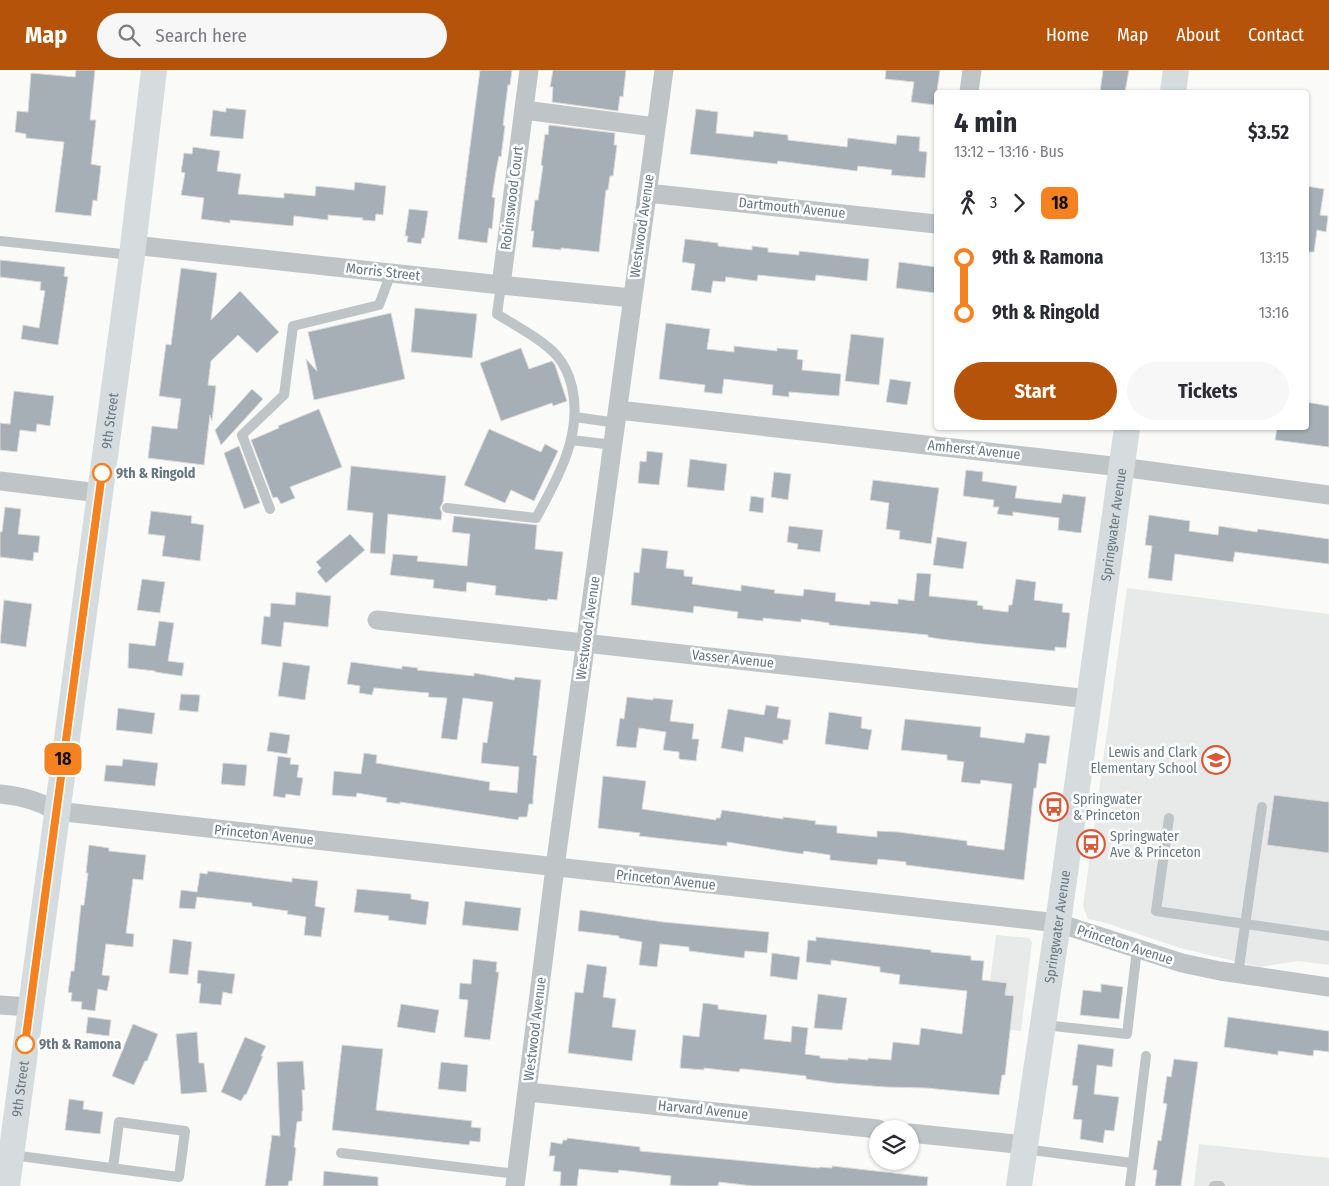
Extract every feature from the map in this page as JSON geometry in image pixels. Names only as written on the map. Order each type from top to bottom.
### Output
[{"type":"street","name":"9th Street","points":[[7,1186],[132,250],[154,70]]},
{"type":"street","name":"Robinswood Court","points":[[501,285],[529,70]]},
{"type":"street","name":"Westwood Avenue","points":[[516,1180],[555,868],[664,70]]},
{"type":"street","points":[[969,90],[972,70]]},
{"type":"street","points":[[1173,90],[1176,70]]},
{"type":"street","points":[[524,110],[655,127]]},
{"type":"street","name":"Dartmouth Avenue","points":[[647,192],[934,224]]},
{"type":"street","name":"Morris Street","points":[[132,250],[391,273],[632,298]]},
{"type":"street","name":"Amherst Avenue","points":[[618,416],[1121,467],[1329,495]]},
{"type":"street","name":"Springwater Avenue","points":[[1019,1186],[1058,923],[1126,430]]},
{"type":"street","points":[[0,481],[99,493]]},
{"type":"street","name":"Vasser Avenue","points":[[377,620],[1089,698]]},
{"type":"street","name":"Princeton Avenue","points":[[0,794],[18,796],[43,803],[56,811],[1058,923],[1182,963],[1238,974],[1329,987]]},
{"type":"street","points":[[0,1005],[30,1007]]},
{"type":"street","name":"Harvard Avenue","points":[[528,1092],[869,1128]]},
{"type":"street","points":[[919,1134],[1025,1147]]},
{"type":"lane","points":[[0,241],[132,250]]},
{"type":"lane","points":[[270,509],[242,435],[284,395],[293,326],[379,306],[391,273]]},
{"type":"lane","points":[[447,508],[536,518],[560,474],[571,440],[575,417],[573,391],[567,370],[550,349],[497,314],[501,285]]},
{"type":"lane","points":[[575,417],[618,416]]},
{"type":"lane","points":[[571,440],[614,446]]},
{"type":"lane","points":[[1238,974],[1262,807]]},
{"type":"lane","points":[[1169,818],[1156,911],[1329,936]]},
{"type":"lane","points":[[1043,1024],[1127,1034],[1137,950]]},
{"type":"lane","points":[[1130,1186],[1146,1056]]},
{"type":"lane","points":[[11,1155],[180,1177],[186,1131],[119,1122],[113,1168]]},
{"type":"lane","points":[[1025,1147],[1132,1163]]},
{"type":"lane","points":[[342,1153],[516,1180]]},
{"type":"lane","points":[[1214,1186],[1220,1186]]},
{"type":"shaded area","name":"Lewis and Clark Elementary School","points":[[1127,588],[1329,614],[1329,965],[1298,961],[1259,967],[1180,948],[1106,923],[1088,919],[1083,906]]},
{"type":"shaded area","points":[[996,935],[1029,938],[1032,942],[1021,1031],[984,1027]]},
{"type":"shaded area","points":[[1199,1144],[1329,1158],[1329,1186],[1194,1186]]},
{"type":"building","points":[[76,70],[95,70],[90,120],[96,120],[91,164],[101,166],[97,201],[93,200],[91,216],[55,212],[64,142],[26,138],[26,134],[15,132],[17,111],[28,112],[31,73],[75,77]]},
{"type":"building","points":[[480,70],[512,70],[510,85],[508,85],[501,157],[499,156],[492,197],[495,198],[492,229],[489,228],[487,243],[458,239]]},
{"type":"building","points":[[553,70],[626,70],[623,97],[620,96],[618,111],[552,102],[553,87],[550,87]]},
{"type":"building","points":[[886,70],[940,70],[937,90],[934,90],[934,105],[911,102],[914,82],[885,79]]},
{"type":"building","points":[[1103,70],[1129,70],[1125,90],[1100,90]]},
{"type":"building","points":[[226,108],[246,110],[243,139],[210,136],[213,110],[226,112]]},
{"type":"building","points":[[696,109],[718,112],[716,133],[753,137],[754,131],[788,135],[788,140],[847,147],[848,138],[896,144],[897,135],[920,137],[919,151],[927,152],[925,178],[891,175],[892,170],[858,166],[857,171],[778,161],[777,164],[690,154]]},
{"type":"building","points":[[549,125],[615,133],[614,145],[617,145],[613,176],[610,176],[608,190],[606,190],[599,252],[532,247],[534,231],[531,231],[535,200],[538,200],[545,134],[548,135]]},
{"type":"building","points":[[193,147],[220,151],[217,171],[241,174],[238,194],[284,198],[284,193],[315,196],[316,186],[354,190],[355,182],[386,186],[383,215],[376,214],[375,221],[328,215],[328,220],[294,216],[293,226],[230,220],[230,223],[201,219],[204,198],[181,195],[185,173],[181,172],[184,153],[192,154]]},
{"type":"building","points":[[1309,186],[1324,189],[1320,215],[1328,216],[1326,232],[1317,230],[1314,252],[1309,252]]},
{"type":"building","points":[[409,209],[428,211],[424,238],[422,238],[421,244],[407,242],[408,236],[405,236]]},
{"type":"building","points":[[685,239],[718,243],[718,246],[752,250],[752,246],[768,248],[768,252],[799,255],[799,251],[869,259],[867,281],[816,275],[815,281],[758,275],[757,281],[726,277],[725,282],[713,281],[711,293],[691,290],[695,264],[682,262]]},
{"type":"building","points":[[0,260],[65,267],[64,276],[68,277],[58,345],[21,339],[23,325],[39,328],[45,291],[40,290],[41,282],[0,277]]},
{"type":"building","points":[[899,262],[934,267],[934,293],[896,288]]},
{"type":"building","points":[[181,268],[217,273],[211,320],[240,291],[279,332],[257,353],[238,335],[211,361],[208,385],[216,386],[212,421],[210,415],[204,465],[148,458],[152,426],[177,429],[181,399],[159,396],[166,344],[171,345]]},
{"type":"building","points":[[415,308],[477,314],[472,358],[411,352]]},
{"type":"building","points":[[391,313],[405,379],[314,400],[306,359],[317,371],[308,332]]},
{"type":"building","points":[[666,323],[710,329],[707,349],[734,352],[734,346],[777,351],[777,348],[798,350],[797,359],[803,360],[802,370],[841,374],[839,396],[789,392],[789,397],[772,395],[773,385],[724,379],[722,394],[704,392],[705,385],[659,379]]},
{"type":"building","points":[[851,334],[884,338],[879,385],[845,381]]},
{"type":"building","points":[[521,348],[529,369],[552,361],[567,401],[553,406],[552,403],[501,421],[480,363]]},
{"type":"building","points":[[890,379],[911,382],[907,405],[886,402]]},
{"type":"building","points":[[252,389],[263,399],[221,445],[215,430]]},
{"type":"building","points":[[14,391],[54,396],[50,426],[37,424],[36,432],[20,430],[17,452],[0,450],[0,423],[10,424]]},
{"type":"building","points":[[1309,403],[1329,406],[1329,447],[1275,440],[1277,430],[1309,430]]},
{"type":"building","points":[[319,409],[342,467],[290,487],[295,498],[281,504],[277,497],[273,498],[251,440],[279,428],[278,426]]},
{"type":"building","points":[[489,429],[541,452],[545,444],[558,451],[534,501],[511,490],[505,503],[464,485]]},
{"type":"building","points":[[239,446],[260,503],[244,509],[224,453]]},
{"type":"building","points":[[647,451],[663,453],[659,485],[638,483],[640,461],[646,462]]},
{"type":"building","points":[[690,459],[727,464],[724,491],[687,487]]},
{"type":"building","points":[[351,466],[446,476],[443,502],[440,508],[442,513],[441,520],[388,514],[385,554],[370,553],[373,513],[347,510]]},
{"type":"building","points":[[966,470],[983,472],[982,481],[1017,486],[1015,498],[1061,503],[1063,494],[1086,497],[1081,533],[1058,530],[1059,518],[1013,512],[1013,516],[997,514],[999,507],[993,507],[994,500],[963,496]]},
{"type":"building","points":[[774,472],[791,474],[788,500],[771,497]]},
{"type":"building","points":[[873,480],[939,488],[931,544],[899,539],[900,531],[886,529],[889,503],[870,500]]},
{"type":"building","points":[[751,496],[764,498],[763,513],[749,511]]},
{"type":"building","points":[[5,507],[21,509],[18,534],[40,536],[38,553],[34,552],[33,561],[0,557],[0,532],[2,532]]},
{"type":"building","points":[[151,511],[192,516],[191,523],[204,525],[200,561],[162,556],[165,536],[148,534]]},
{"type":"building","points":[[1149,515],[1190,521],[1189,531],[1218,535],[1219,526],[1257,532],[1258,529],[1329,539],[1329,564],[1235,552],[1233,562],[1175,554],[1172,581],[1148,578],[1152,546],[1145,545]]},
{"type":"building","points":[[454,516],[537,525],[535,549],[563,552],[557,600],[548,599],[547,601],[495,595],[496,586],[467,582],[466,592],[433,588],[434,580],[390,575],[393,554],[418,556],[417,561],[467,566],[470,534],[452,532]]},
{"type":"building","points":[[789,526],[823,530],[820,552],[797,549],[798,544],[787,542]]},
{"type":"building","points":[[350,534],[365,550],[326,583],[317,572],[321,568],[316,562]]},
{"type":"building","points":[[937,537],[967,542],[963,569],[933,565]]},
{"type":"building","points":[[642,548],[668,551],[666,568],[684,570],[684,576],[693,577],[692,584],[741,591],[741,585],[775,590],[774,593],[803,596],[804,589],[836,593],[835,601],[870,605],[870,601],[898,604],[898,599],[914,601],[917,573],[931,574],[929,596],[978,601],[977,605],[983,606],[983,609],[1008,612],[1009,605],[1012,605],[1016,579],[1036,582],[1034,600],[1063,604],[1062,612],[1070,613],[1066,648],[1055,647],[1055,651],[983,644],[940,639],[928,637],[928,635],[829,625],[829,623],[801,619],[801,622],[763,618],[763,621],[737,618],[738,612],[694,606],[693,613],[631,605],[634,572],[639,573]]},
{"type":"building","points":[[142,579],[165,582],[160,613],[137,610]]},
{"type":"building","points":[[296,592],[331,596],[328,627],[284,622],[281,647],[261,644],[264,616],[270,617],[271,603],[295,605]]},
{"type":"building","points":[[4,600],[32,604],[26,647],[0,643]]},
{"type":"building","points":[[159,621],[174,623],[168,661],[184,663],[182,676],[128,668],[129,643],[155,646]]},
{"type":"building","points":[[283,662],[310,666],[305,700],[278,696]]},
{"type":"building","points":[[351,662],[402,669],[402,666],[418,668],[417,670],[474,676],[474,673],[514,680],[515,677],[541,680],[533,755],[537,756],[533,804],[529,804],[527,817],[519,817],[518,820],[400,802],[400,804],[386,802],[387,798],[357,793],[356,797],[332,795],[334,771],[361,774],[364,753],[377,755],[376,763],[490,782],[489,790],[517,793],[519,767],[481,763],[483,742],[487,743],[493,702],[463,698],[457,740],[441,738],[447,698],[428,697],[429,693],[374,688],[372,695],[359,693],[360,686],[347,684]]},
{"type":"building","points":[[181,694],[200,695],[198,712],[179,710]]},
{"type":"building","points":[[627,697],[673,700],[670,721],[694,724],[692,739],[699,739],[696,761],[679,759],[679,752],[663,750],[666,732],[639,728],[636,748],[616,746],[620,718],[624,719]]},
{"type":"building","points":[[766,705],[779,707],[777,718],[791,720],[788,740],[783,740],[783,744],[745,737],[743,752],[721,748],[728,709],[764,715]]},
{"type":"building","points":[[118,708],[155,713],[152,734],[116,730]]},
{"type":"building","points":[[829,712],[862,717],[861,728],[872,730],[868,750],[825,744]]},
{"type":"building","points":[[905,719],[981,727],[980,737],[1024,743],[1026,733],[1050,736],[1046,764],[1039,763],[1036,788],[1034,788],[1024,880],[906,865],[906,862],[878,859],[877,865],[830,860],[830,855],[804,851],[803,854],[727,842],[727,846],[639,836],[640,833],[598,828],[603,776],[646,781],[642,809],[716,820],[716,818],[720,818],[722,810],[783,819],[783,817],[816,821],[815,824],[837,826],[837,833],[877,837],[877,831],[898,832],[967,841],[967,845],[1004,850],[1012,784],[981,780],[980,784],[961,782],[964,762],[947,760],[947,755],[901,750]]},
{"type":"building","points":[[270,732],[290,735],[287,754],[267,751]]},
{"type":"building","points":[[278,756],[291,758],[290,764],[299,765],[297,777],[303,778],[300,796],[286,794],[285,798],[273,796]]},
{"type":"building","points":[[123,759],[158,763],[155,786],[104,781],[106,765],[122,766]]},
{"type":"building","points":[[223,763],[247,765],[245,786],[221,784]]},
{"type":"building","points":[[1274,795],[1329,802],[1329,853],[1267,845]]},
{"type":"building","points":[[89,845],[109,848],[109,851],[146,855],[143,880],[133,879],[126,933],[134,934],[133,947],[106,944],[102,975],[110,976],[107,991],[98,989],[95,1011],[81,1009],[82,1002],[71,1001],[72,993],[68,992],[71,971],[74,971],[81,905],[84,905]]},
{"type":"building","points":[[208,871],[292,882],[292,878],[318,881],[315,906],[325,908],[321,937],[304,935],[306,917],[287,914],[288,911],[252,906],[252,903],[197,897],[195,909],[179,908],[181,890],[197,892],[200,873],[207,874]]},
{"type":"building","points":[[357,889],[411,894],[411,899],[429,902],[426,925],[388,920],[389,916],[354,912]]},
{"type":"building","points":[[465,901],[521,908],[518,931],[462,925]]},
{"type":"building","points":[[580,910],[663,922],[769,932],[767,953],[745,951],[744,958],[689,951],[689,947],[660,944],[657,967],[639,965],[642,942],[619,938],[619,936],[578,931]]},
{"type":"building","points":[[816,937],[931,950],[931,952],[971,956],[971,960],[984,961],[982,980],[1007,983],[1005,995],[1014,996],[1005,1075],[1002,1075],[999,1095],[926,1088],[833,1083],[806,1079],[806,1076],[744,1069],[740,1069],[739,1072],[704,1068],[704,1070],[680,1068],[683,1035],[699,1037],[703,1003],[718,1005],[718,1009],[767,1015],[764,1039],[791,1042],[792,1026],[808,1028],[805,1054],[820,1056],[820,1058],[891,1060],[893,1042],[919,1045],[921,1028],[962,1034],[967,991],[899,984],[900,975],[880,972],[880,967],[831,960],[831,965],[806,962],[808,940],[816,941]]},
{"type":"building","points":[[173,939],[192,942],[188,975],[169,973]]},
{"type":"building","points":[[772,953],[800,957],[797,980],[770,976]]},
{"type":"building","points":[[473,959],[497,962],[496,972],[499,972],[490,1040],[464,1037],[468,1000],[459,999],[460,983],[471,984]]},
{"type":"building","points":[[587,964],[607,967],[603,997],[616,999],[612,1027],[636,1030],[632,1061],[568,1053],[575,992],[583,993]]},
{"type":"building","points":[[198,970],[235,974],[232,994],[223,992],[221,1005],[199,1003],[201,984],[197,983]]},
{"type":"building","points":[[1101,984],[1123,987],[1119,1019],[1080,1015],[1083,990],[1101,992]]},
{"type":"building","points":[[818,994],[847,998],[842,1030],[814,1028]]},
{"type":"building","points":[[401,1004],[439,1010],[435,1033],[397,1027]]},
{"type":"building","points":[[88,1017],[111,1020],[109,1036],[86,1033]]},
{"type":"building","points":[[1228,1017],[1329,1031],[1329,1052],[1314,1050],[1313,1056],[1278,1051],[1278,1055],[1224,1047]]},
{"type":"building","points":[[133,1024],[158,1034],[147,1061],[145,1061],[134,1085],[112,1076]]},
{"type":"building","points":[[197,1032],[199,1063],[204,1063],[207,1092],[181,1094],[176,1034]]},
{"type":"building","points":[[245,1037],[266,1046],[246,1095],[241,1101],[221,1092]]},
{"type":"building","points":[[1078,1044],[1114,1049],[1112,1067],[1097,1065],[1094,1094],[1119,1097],[1114,1131],[1105,1130],[1103,1143],[1080,1139],[1082,1120],[1073,1119],[1078,1086],[1072,1085]]},
{"type":"building","points":[[342,1045],[383,1049],[376,1110],[472,1121],[471,1127],[481,1128],[480,1142],[470,1141],[469,1145],[332,1130]]},
{"type":"building","points":[[1174,1059],[1198,1062],[1181,1186],[1155,1186],[1157,1170],[1153,1170],[1158,1140],[1161,1141],[1167,1104],[1163,1103],[1167,1076],[1171,1077]]},
{"type":"building","points":[[303,1061],[305,1090],[302,1090],[302,1121],[297,1122],[292,1181],[289,1181],[288,1186],[265,1186],[272,1135],[280,1136],[277,1062]]},
{"type":"building","points":[[441,1062],[468,1065],[466,1092],[438,1089]]},
{"type":"building","points":[[69,1099],[84,1101],[83,1109],[103,1112],[100,1134],[65,1130]]},
{"type":"building","points":[[567,1138],[640,1147],[640,1151],[819,1168],[832,1168],[832,1166],[928,1177],[927,1186],[753,1186],[719,1182],[718,1186],[683,1186],[670,1185],[671,1176],[619,1170],[618,1173],[579,1169],[577,1186],[560,1186],[561,1172],[553,1171],[555,1156],[549,1156],[551,1142],[562,1144],[563,1140],[567,1140]]},
{"type":"building","points":[[324,1171],[378,1177],[378,1186],[323,1186]]},
{"type":"bus line","name":"18","points":[[25,1044],[102,473]]},
{"type":"place","name":"9th & Ringold","points":[[102,473]]},
{"type":"place","name":"Lewis and Clark Elementary School","points":[[1216,760]]},
{"type":"place","name":"Springwater & Princeton","points":[[1054,807]]},
{"type":"place","name":"Springwater Ave & Princeton","points":[[1091,844]]},
{"type":"place","name":"9th & Ramona","points":[[25,1044]]}]
